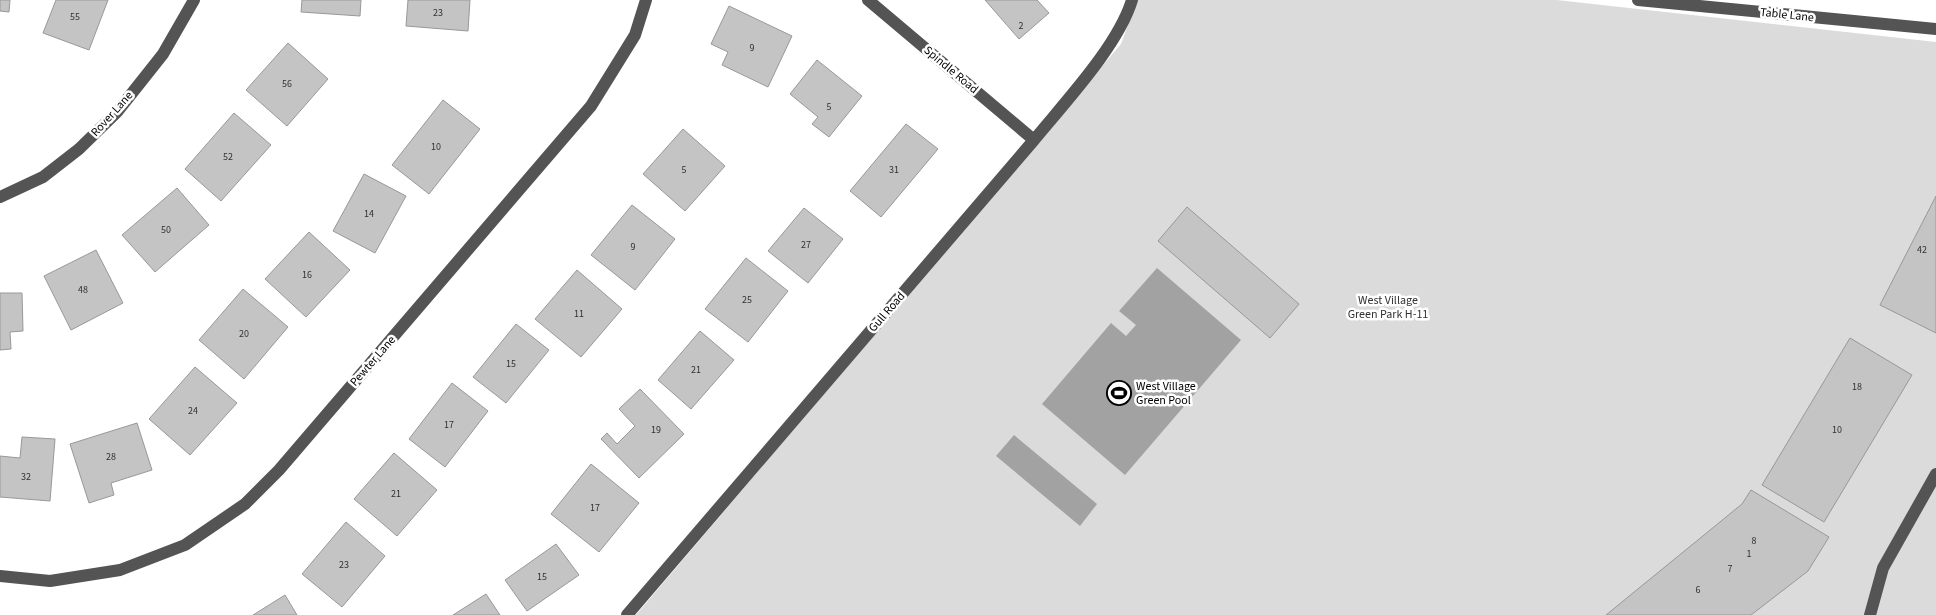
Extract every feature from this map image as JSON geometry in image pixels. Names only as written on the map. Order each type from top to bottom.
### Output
[{"type":"street","name":"Rover Lane","points":[[0,196],[43,177],[79,149],[117,112],[163,54],[194,0]]},
{"type":"street","name":"Pewter Lane","points":[[0,576],[50,581],[120,570],[184,545],[245,504],[279,470],[591,106],[635,35],[646,0]]},
{"type":"street","name":"Spindle Road","points":[[868,0],[1034,140]]},
{"type":"street","name":"Gull Road","points":[[627,615],[1034,140],[1092,68],[1127,17],[1132,0]]},
{"type":"street","name":"Table Lane","points":[[1638,0],[1936,29]]},
{"type":"street","points":[[1870,615],[1882,568],[1936,474]]},
{"type":"green space","name":"West Village Green Park H-11","points":[[1137,0],[1557,0],[1936,42],[1936,615],[636,615],[1121,44]]},
{"type":"shaded area","points":[[1157,268],[1241,340],[1125,475],[1042,404],[1111,323],[1126,336],[1136,325],[1119,311]]},
{"type":"shaded area","points":[[1014,435],[1097,504],[1080,526],[996,456]]},
{"type":"building","points":[[0,0],[10,0],[9,12],[0,11]]},
{"type":"building","points":[[56,0],[108,0],[89,50],[43,33]]},
{"type":"building","points":[[302,0],[361,0],[360,16],[301,12]]},
{"type":"building","points":[[408,0],[470,0],[468,31],[406,26]]},
{"type":"building","points":[[985,0],[1037,0],[1049,13],[1019,39]]},
{"type":"building","points":[[729,6],[792,36],[768,87],[722,65],[728,52],[711,44]]},
{"type":"building","points":[[288,43],[328,79],[287,126],[246,90]]},
{"type":"building","points":[[817,60],[862,96],[829,137],[812,124],[818,117],[790,94]]},
{"type":"building","points":[[443,100],[480,129],[429,194],[392,165]]},
{"type":"building","points":[[234,113],[271,145],[221,201],[185,169]]},
{"type":"building","points":[[906,124],[938,149],[881,217],[850,191]]},
{"type":"building","points":[[683,129],[725,166],[685,211],[643,174]]},
{"type":"building","points":[[364,174],[406,196],[375,253],[333,231]]},
{"type":"building","points":[[177,188],[209,225],[155,272],[122,235]]},
{"type":"building","points":[[1936,196],[1936,333],[1880,305]]},
{"type":"building","points":[[632,205],[675,239],[635,290],[591,255]]},
{"type":"building","points":[[1187,207],[1299,304],[1270,338],[1158,241]]},
{"type":"building","points":[[804,208],[843,239],[808,283],[768,251]]},
{"type":"building","points":[[309,232],[350,270],[306,317],[265,279]]},
{"type":"building","points":[[96,250],[123,303],[71,330],[44,276]]},
{"type":"building","points":[[746,258],[788,291],[748,342],[705,309]]},
{"type":"building","points":[[577,270],[622,309],[581,357],[535,319]]},
{"type":"building","points":[[243,289],[288,327],[244,379],[199,340]]},
{"type":"building","points":[[0,293],[22,293],[23,331],[10,332],[11,349],[0,350]]},
{"type":"building","points":[[516,324],[549,350],[506,403],[473,377]]},
{"type":"building","points":[[700,331],[734,360],[691,409],[658,380]]},
{"type":"building","points":[[1850,338],[1912,375],[1824,522],[1762,485]]},
{"type":"building","points":[[195,367],[237,403],[190,455],[149,419]]},
{"type":"building","points":[[452,383],[488,411],[445,467],[409,439]]},
{"type":"building","points":[[640,389],[684,434],[639,478],[601,439],[607,433],[617,444],[635,426],[619,409]]},
{"type":"building","points":[[137,423],[152,470],[111,483],[114,495],[89,503],[70,444]]},
{"type":"building","points":[[22,437],[55,439],[50,501],[0,497],[0,456],[20,458]]},
{"type":"building","points":[[394,453],[437,490],[397,536],[354,499]]},
{"type":"building","points":[[591,464],[639,503],[599,552],[551,514]]},
{"type":"building","points":[[1751,490],[1829,537],[1808,571],[1751,615],[1606,615],[1742,504]]},
{"type":"building","points":[[346,522],[385,556],[342,607],[302,574]]},
{"type":"building","points":[[556,544],[579,575],[527,611],[505,580]]},
{"type":"building","points":[[486,594],[500,615],[453,615]]},
{"type":"building","points":[[285,595],[297,615],[253,615]]},
{"type":"place","name":"West Village Green Pool","points":[[1119,393]]}]
